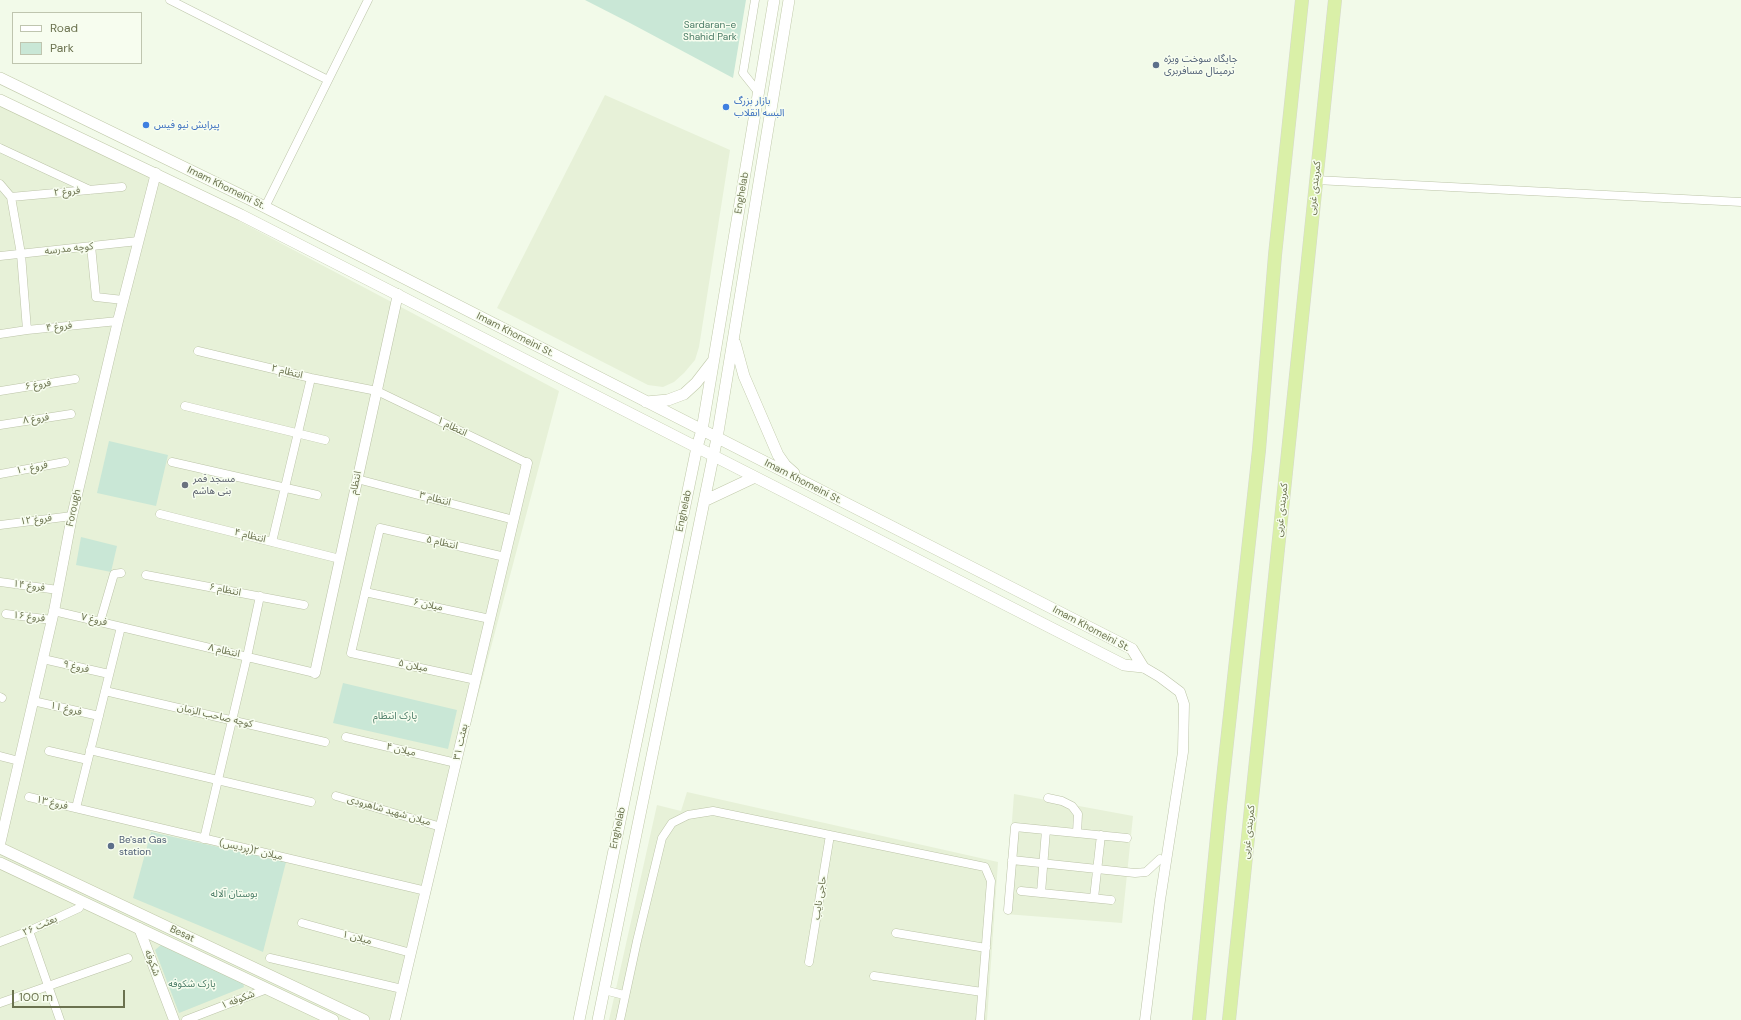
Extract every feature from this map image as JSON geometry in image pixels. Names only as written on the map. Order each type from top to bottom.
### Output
[{"type":"highway","points":[[1199,1020],[1221,798],[1259,450],[1275,254],[1302,0]]},
{"type":"highway","name":"کمربندی غربی","points":[[1229,1020],[1334,0]]},
{"type":"main road","name":"Enghelab","points":[[579,1020],[617,829],[697,447],[702,430],[774,0]]},
{"type":"main road","name":"Enghelab","points":[[598,1020],[717,438],[789,0]]},
{"type":"main road","name":"Imam Khomeini St.","points":[[0,78],[249,199],[1132,649],[1143,667]]},
{"type":"main road","name":"Imam Khomeini St.","points":[[0,100],[156,173],[241,215],[1124,665],[1143,667]]},
{"type":"main road","points":[[241,215],[249,199]]},
{"type":"main road","points":[[734,336],[744,376],[778,455],[785,465],[803,482]]},
{"type":"main road","points":[[646,402],[668,400],[684,394],[696,383],[714,359]]},
{"type":"main road","points":[[704,501],[755,477]]},
{"type":"main road","points":[[690,480],[707,484]]},
{"type":"main road","points":[[617,829],[636,833]]},
{"type":"main road","name":"Besat","points":[[0,848],[364,1020]]},
{"type":"main road","name":"Besat","points":[[0,862],[333,1020]]},
{"type":"street","points":[[170,0],[328,80]]},
{"type":"street","points":[[264,207],[368,0]]},
{"type":"street","points":[[755,0],[743,73],[759,93]]},
{"type":"street","points":[[0,148],[91,190]]},
{"type":"street","name":"Forough","points":[[0,844],[53,615],[72,516],[123,300],[156,173]]},
{"type":"street","points":[[1316,180],[1741,202]]},
{"type":"street","points":[[0,184],[11,197],[21,254],[27,330]]},
{"type":"street","name":"فروغ ۲","points":[[11,197],[122,187]]},
{"type":"street","name":"کوچه مدرسه","points":[[0,256],[138,241]]},
{"type":"street","points":[[91,246],[96,297],[123,300]]},
{"type":"street","name":"انتظام","points":[[315,673],[398,294]]},
{"type":"street","name":"فروغ ۴","points":[[0,334],[118,321]]},
{"type":"street","name":"انتظام ۲","points":[[198,351],[311,378],[377,391]]},
{"type":"street","points":[[272,542],[311,378]]},
{"type":"street","name":"فروغ ۶","points":[[0,391],[75,379]]},
{"type":"street","name":"انتظام ۱","points":[[377,391],[527,464]]},
{"type":"street","points":[[185,406],[325,440]]},
{"type":"street","name":"فروغ ۸","points":[[0,425],[71,414]]},
{"type":"street","name":"فروغ ۱۰","points":[[0,474],[65,462]]},
{"type":"street","points":[[172,462],[318,496]]},
{"type":"street","name":"بعثت ۳۱","points":[[395,1020],[527,464]]},
{"type":"street","name":"انتظام ۳","points":[[357,479],[514,520]]},
{"type":"street","name":"انتظام ۴","points":[[160,514],[340,559]]},
{"type":"street","name":"فروغ ۱۲","points":[[0,525],[72,516]]},
{"type":"street","name":"انتظام ۵","points":[[365,592],[380,528],[505,557]]},
{"type":"street","points":[[100,622],[114,574],[121,573]]},
{"type":"street","name":"انتظام ۶","points":[[146,575],[304,605]]},
{"type":"street","name":"فروغ ۱۴","points":[[0,582],[58,590]]},
{"type":"street","name":"میلان ۶","points":[[365,592],[490,619]]},
{"type":"street","name":"میلان ۵","points":[[365,592],[351,653],[476,680]]},
{"type":"street","points":[[204,839],[260,596]]},
{"type":"street","name":"فروغ ۱۶","points":[[6,614],[53,615]]},
{"type":"street","name":"فروغ ۷","points":[[53,615],[100,622],[133,629]]},
{"type":"street","points":[[76,808],[121,627]]},
{"type":"street","name":"انتظام ۸","points":[[133,629],[315,673]]},
{"type":"street","name":"فروغ ۹","points":[[43,659],[109,674]]},
{"type":"street","points":[[1143,667],[1160,677],[1180,692],[1184,704],[1183,752],[1160,900],[1146,1020]]},
{"type":"street","name":"کوچه صاحب الزمان","points":[[105,691],[325,742]]},
{"type":"street","name":"فروغ ۱۱","points":[[33,701],[99,716]]},
{"type":"street","points":[[1139,1020],[1160,859],[1183,721]]},
{"type":"street","name":"میلان ۴","points":[[346,738],[456,763]]},
{"type":"street","points":[[90,750],[311,802]]},
{"type":"street","points":[[49,751],[88,760]]},
{"type":"street","points":[[0,756],[19,761]]},
{"type":"street","name":"میلان شهید شاهرودی","points":[[336,796],[441,826]]},
{"type":"street","name":"فروغ ۱۳","points":[[29,797],[76,808]]},
{"type":"street","points":[[1048,798],[1062,801],[1072,806],[1076,810],[1078,814],[1077,833]]},
{"type":"street","name":"میلان ۲(پردیس)","points":[[76,808],[426,892]]},
{"type":"street","points":[[620,1020],[624,995],[662,838],[672,823],[688,814],[713,811],[986,867],[991,881],[980,1020]]},
{"type":"street","points":[[1008,910],[1015,826],[1127,838]]},
{"type":"street","points":[[1041,893],[1046,830]]},
{"type":"street","name":"حاجی نایب","points":[[809,962],[830,835]]},
{"type":"street","points":[[1094,898],[1101,835]]},
{"type":"street","points":[[1012,860],[1127,872],[1146,872],[1160,859]]},
{"type":"street","points":[[1021,891],[1111,900]]},
{"type":"street","name":"بعثت ۲۶","points":[[0,942],[29,931],[79,908]]},
{"type":"street","name":"میلان ۱","points":[[302,923],[411,953]]},
{"type":"street","name":"شکوفه","points":[[139,928],[174,1020]]},
{"type":"street","points":[[29,931],[60,1020]]},
{"type":"street","points":[[896,933],[986,948]]},
{"type":"street","points":[[0,1003],[128,958]]},
{"type":"street","points":[[270,958],[402,989]]},
{"type":"street","points":[[874,976],[982,992]]},
{"type":"street","name":"شکوفه ۱","points":[[186,1020],[267,988]]},
{"type":"street","points":[[604,990],[624,995]]},
{"type":"shaded area","points":[[0,94],[559,391],[392,1020],[0,1020]]},
{"type":"shaded area","points":[[605,95],[730,150],[699,347],[695,360],[684,373],[674,382],[663,387],[648,385],[497,308]]},
{"type":"shaded area","points":[[687,792],[998,862],[987,1020],[609,1020],[657,805],[681,811]]},
{"type":"shaded area","points":[[1014,794],[1133,816],[1122,923],[1005,914]]},
{"type":"green space","name":"Sardaran-e Shahid Park","points":[[585,0],[746,0],[733,78],[630,23]]},
{"type":"green space","points":[[109,441],[168,455],[156,506],[97,493]]},
{"type":"green space","points":[[81,537],[117,546],[111,572],[76,565]]},
{"type":"green space","name":"پارک انتظام","points":[[343,683],[457,710],[448,749],[333,723]]},
{"type":"green space","name":"بوستان آلاله","points":[[151,832],[286,862],[263,952],[133,898]]},
{"type":"green space","name":"پارک شکوفه","points":[[161,945],[243,983],[244,987],[179,1013],[155,950]]},
{"type":"place","name":"جایگاه سوخت ویژه ترمینال مسافربری","points":[[1156,65]]},
{"type":"place","name":"بازار بزرگ البسه انقلاب","points":[[726,107]]},
{"type":"place","name":"پیرایش نیو فیس","points":[[146,125]]},
{"type":"place","name":"مسجد قمر بنی هاشم","points":[[185,485]]},
{"type":"place","name":"Be'sat Gas station","points":[[111,846]]}]
